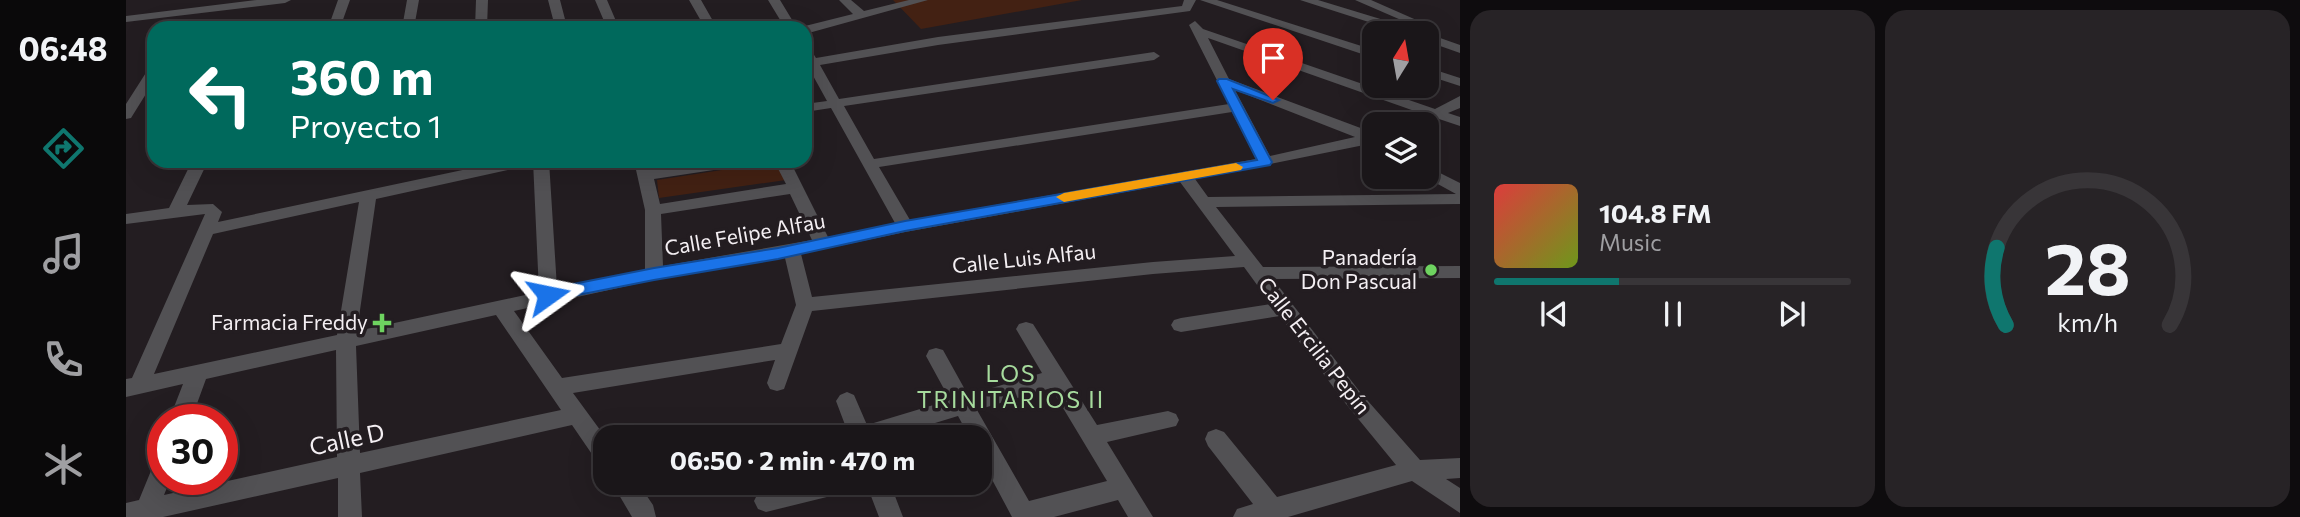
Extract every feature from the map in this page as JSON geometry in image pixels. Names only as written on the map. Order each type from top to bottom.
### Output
[{"type":"street","points":[[126,19],[285,0]]},
{"type":"street","points":[[336,21],[344,0]]},
{"type":"street","points":[[409,21],[413,0]]},
{"type":"street","points":[[481,0],[481,21]]},
{"type":"street","points":[[554,0],[559,21]]},
{"type":"street","points":[[601,0],[610,21]]},
{"type":"street","points":[[695,0],[707,21]]},
{"type":"street","points":[[774,0],[787,21]]},
{"type":"street","points":[[845,0],[862,16]]},
{"type":"street","points":[[812,28],[922,0]]},
{"type":"street","points":[[1206,0],[1362,50]]},
{"type":"street","points":[[1306,0],[1374,21]]},
{"type":"street","points":[[1361,0],[1412,21]]},
{"type":"street","points":[[812,56],[938,41],[1188,4],[1198,31],[1265,162]]},
{"type":"street","points":[[183,21],[189,11]]},
{"type":"street","points":[[1198,31],[1434,112]]},
{"type":"street","points":[[1439,42],[1460,49]]},
{"type":"street","points":[[812,107],[1154,56]]},
{"type":"street","points":[[812,61],[905,226]]},
{"type":"street","points":[[1439,75],[1460,82]]},
{"type":"street","points":[[1223,81],[1362,134]]},
{"type":"street","points":[[126,92],[147,93]]},
{"type":"street","points":[[126,115],[147,94]]},
{"type":"street","points":[[1439,112],[1460,100]]},
{"type":"street","points":[[872,164],[1237,107]]},
{"type":"street","points":[[1439,114],[1460,122]]},
{"type":"street","name":"Calle Felipe Alfau","points":[[132,386],[548,295],[792,251],[905,226],[1265,162],[1362,140]]},
{"type":"street","points":[[176,211],[197,168]]},
{"type":"street","points":[[207,230],[494,168]]},
{"type":"street","points":[[541,168],[548,295]]},
{"type":"street","points":[[785,168],[823,244]]},
{"type":"street","points":[[644,169],[653,210],[654,274]]},
{"type":"street","name":"Calle Ercilia Pepín","points":[[1184,176],[1353,398],[1415,470],[1460,502]]},
{"type":"street","points":[[1439,178],[1460,190]]},
{"type":"street","points":[[653,210],[795,188]]},
{"type":"street","points":[[350,517],[346,340],[368,196]]},
{"type":"street","points":[[1205,202],[1460,199]]},
{"type":"street","points":[[126,219],[207,208],[214,212],[132,386]]},
{"type":"street","points":[[777,383],[805,305],[792,251]]},
{"type":"street","name":"Calle Luis Alfau","points":[[805,305],[1153,268],[1253,267],[1460,272]]},
{"type":"street","points":[[500,306],[593,437]]},
{"type":"street","points":[[1181,325],[1283,309]]},
{"type":"street","points":[[1026,329],[1141,517]]},
{"type":"street","points":[[558,387],[790,350]]},
{"type":"street","points":[[936,356],[1024,515],[1122,488]]},
{"type":"street","points":[[186,404],[198,372]]},
{"type":"street","points":[[899,425],[1055,377]]},
{"type":"street","points":[[847,401],[856,425]]},
{"type":"street","name":"Calle D","points":[[137,512],[578,415]]},
{"type":"street","points":[[1091,436],[1168,420]]},
{"type":"street","points":[[1216,439],[1275,513]]},
{"type":"street","points":[[1245,517],[1275,513],[1415,470],[1460,468]]},
{"type":"street","points":[[137,512],[147,495]]},
{"type":"street","points":[[632,495],[645,517]]},
{"type":"street","points":[[766,501],[790,495]]},
{"type":"street","points":[[883,495],[891,517]]},
{"type":"shaded area","points":[[893,0],[1082,0],[921,29]]},
{"type":"shaded area","points":[[735,168],[778,168],[786,180],[659,198],[657,180]]},
{"type":"slow traffic","points":[[1064,197],[1236,167]]},
{"type":"place","name":"Panadería Don Pascual","points":[[1431,270]]},
{"type":"place","name":"Farmacia Freddy","points":[[382,323]]},
{"type":"district","name":"LOS TRINITARIOS II","points":[[1011,387]]},
{"type":"route","points":[[548,295],[778,254],[905,226],[1265,162],[1223,81],[1273,100]]}]
